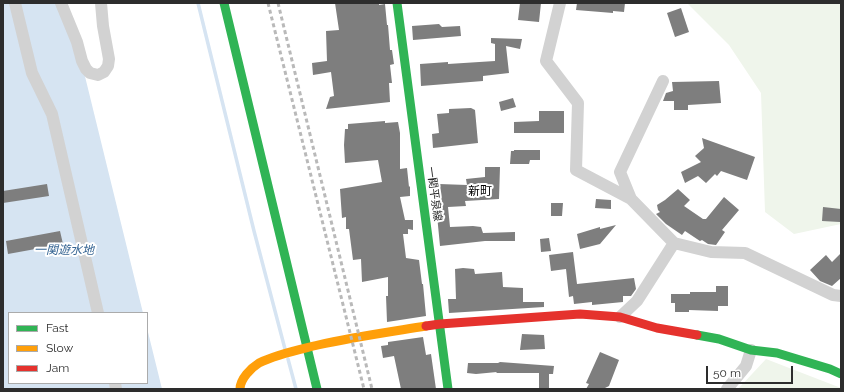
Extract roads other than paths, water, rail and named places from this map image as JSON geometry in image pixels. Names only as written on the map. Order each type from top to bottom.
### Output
[{"type":"street","points":[[15,3],[32,73],[52,114],[98,312]]},
{"type":"street","points":[[61,3],[86,69],[90,73],[98,75],[104,72],[108,66],[109,59],[103,26],[101,3]]},
{"type":"street","points":[[224,3],[317,389]]},
{"type":"street","name":"一関平泉線","points":[[397,3],[448,389]]},
{"type":"street","points":[[560,3],[546,61],[578,103],[576,170],[631,199],[674,243],[711,252],[745,253],[834,295],[841,296]]},
{"type":"street","points":[[631,199],[620,172],[663,81]]},
{"type":"street","points":[[620,317],[637,301],[674,243]]},
{"type":"street","points":[[240,389],[240,386],[247,373],[258,364],[274,357],[306,348],[352,338],[440,324],[580,314],[620,317],[657,328],[719,339],[751,350],[777,353],[830,369],[841,374]]},
{"type":"street","points":[[727,389],[746,366],[751,350]]},
{"type":"water","name":"一関遊水地","points":[[3,3],[67,3],[143,312],[8,312],[8,384],[148,384],[148,332],[162,389],[3,389]]},
{"type":"waterway","points":[[198,3],[254,231],[285,349]]},
{"type":"waterway","points":[[288,359],[296,389]]},
{"type":"railway","points":[[268,3],[364,389]]},
{"type":"railway","points":[[278,3],[372,389]]},
{"type":"district","name":"新町","points":[[480,191]]}]
